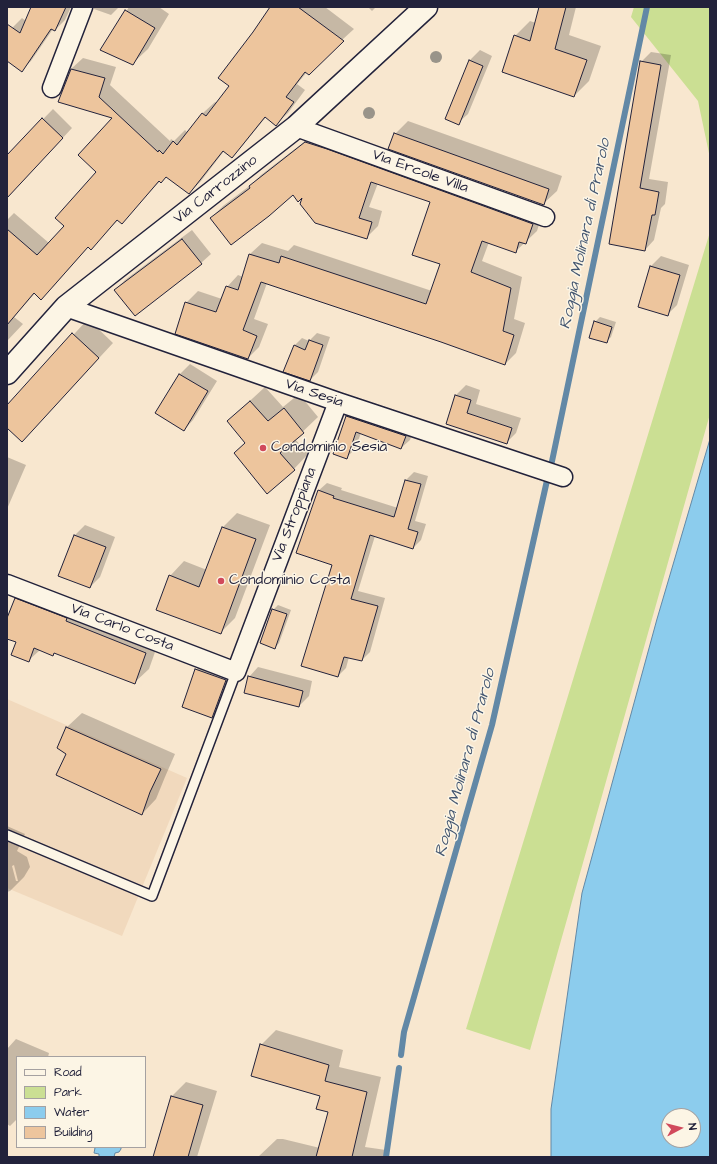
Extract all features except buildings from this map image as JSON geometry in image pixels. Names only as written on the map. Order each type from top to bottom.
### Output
[{"type":"street","points":[[52,88],[83,7]]},
{"type":"street","name":"Via Carrozzino","points":[[7,373],[66,307],[296,128],[426,7]]},
{"type":"street","name":"Via Ercole Villa","points":[[296,128],[545,217]]},
{"type":"street","name":"Via Sesia","points":[[66,307],[338,402],[563,477]]},
{"type":"street","name":"Via Stroppiana","points":[[236,672],[338,402]]},
{"type":"street","name":"Via Carlo Costa","points":[[7,584],[236,672]]},
{"type":"lane","points":[[7,835],[152,896],[236,672]]},
{"type":"shaded area","points":[[7,699],[187,778],[122,936],[7,888]]},
{"type":"green space","points":[[634,7],[710,7],[710,158],[698,101],[631,17]]},
{"type":"green space","points":[[710,232],[710,414],[530,1050],[466,1029]]},
{"type":"water","points":[[710,439],[710,1157],[551,1157],[551,1109],[582,893],[657,619]]},
{"type":"water","points":[[95,1148],[121,1148],[119,1152],[115,1153],[114,1157],[99,1157],[99,1154],[94,1153]]},
{"type":"waterway","name":"Roggia Molinara di Prarolo","points":[[551,466],[647,7]]},
{"type":"waterway","name":"Roggia Molinara di Prarolo","points":[[401,1055],[404,1032],[492,725],[548,476]]},
{"type":"waterway","name":"Roggia Molinara di Prarolo","points":[[386,1157],[399,1068]]},
{"type":"place","name":"Condominio Sesia","points":[[263,448]]},
{"type":"place","name":"Condominio Costa","points":[[221,581]]}]
